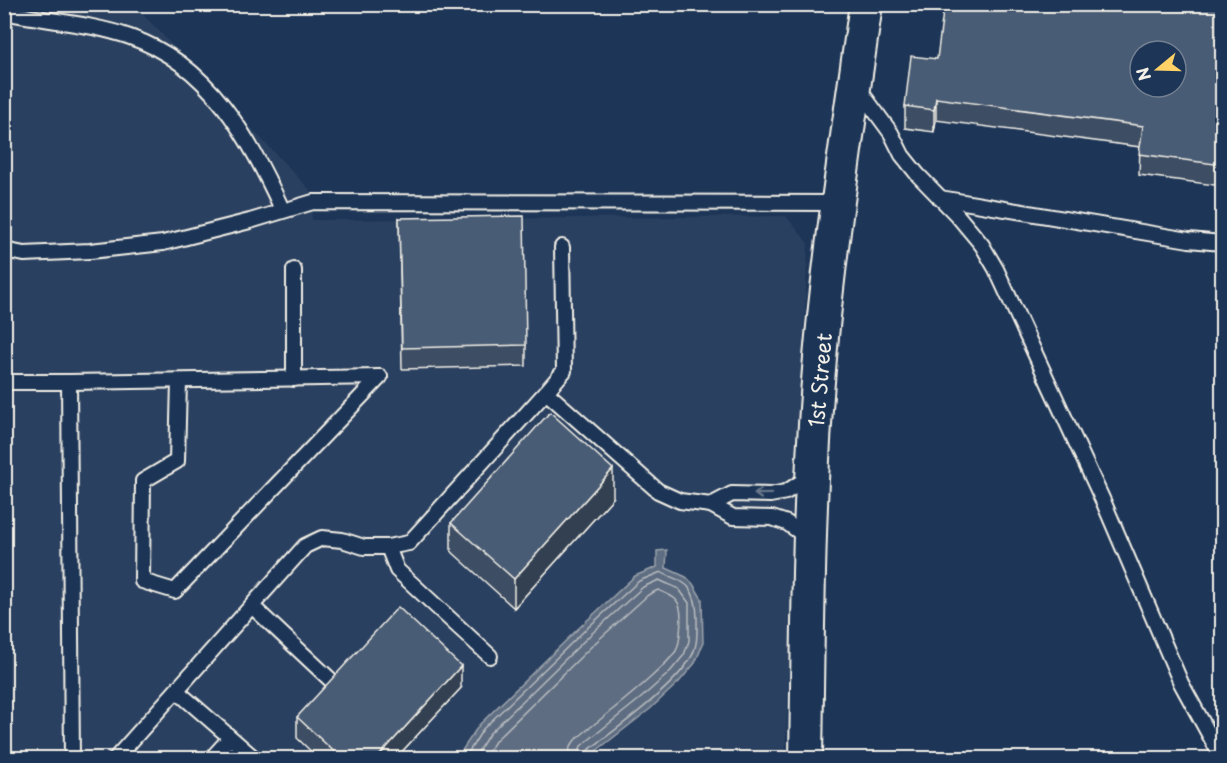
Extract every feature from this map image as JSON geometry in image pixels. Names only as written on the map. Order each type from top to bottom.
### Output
[{"type":"street","name":"1st Street","points":[[806,759],[813,474],[819,375],[838,203],[866,4]]},
{"type":"lane","points":[[4,12],[129,36],[150,44],[175,58],[221,103],[234,120],[264,171],[282,209]]},
{"type":"lane","points":[[855,84],[891,133],[902,155],[982,245],[1006,288],[1104,503],[1181,682],[1222,758]]},
{"type":"lane","points":[[940,198],[1189,240],[1222,243]]},
{"type":"lane","points":[[4,250],[24,254],[90,251],[163,243],[313,202],[838,203]]},
{"type":"lane","points":[[116,759],[305,546],[322,538],[342,540],[364,547],[388,547],[408,543],[546,393],[564,371],[562,247]]},
{"type":"lane","points":[[294,270],[294,379]]},
{"type":"lane","points":[[4,382],[380,377],[176,591],[142,580],[143,481],[177,461],[179,381]]},
{"type":"lane","points":[[69,382],[72,759]]},
{"type":"lane","points":[[546,393],[658,491],[680,501],[711,505],[733,517],[772,518],[787,523],[811,540]]},
{"type":"lane","points":[[711,505],[732,494],[770,495],[786,492],[813,474]]},
{"type":"lane","points":[[388,547],[397,570],[490,656]]},
{"type":"lane","points":[[252,606],[335,684]]},
{"type":"lane","points":[[177,691],[254,759]]},
{"type":"lane","points":[[212,759],[231,738]]},
{"type":"shaded area","points":[[4,5],[134,5],[310,190],[312,220],[786,216],[808,243],[785,758],[5,758]]},
{"type":"water","points":[[667,550],[666,568],[686,577],[702,599],[703,644],[695,663],[679,682],[650,709],[587,758],[457,758],[479,725],[635,576],[657,567],[657,551]]},
{"type":"building","points":[[944,4],[1222,4],[1222,165],[1139,154],[1143,126],[936,98],[934,110],[905,106],[911,56],[937,59]]},
{"type":"building","points":[[4,20],[8,20],[9,107],[4,107]]},
{"type":"building","points":[[524,216],[526,345],[402,348],[399,218]]},
{"type":"building","points":[[550,412],[613,469],[514,579],[451,523]]},
{"type":"building","points":[[398,607],[461,666],[376,759],[342,759],[297,717]]}]
